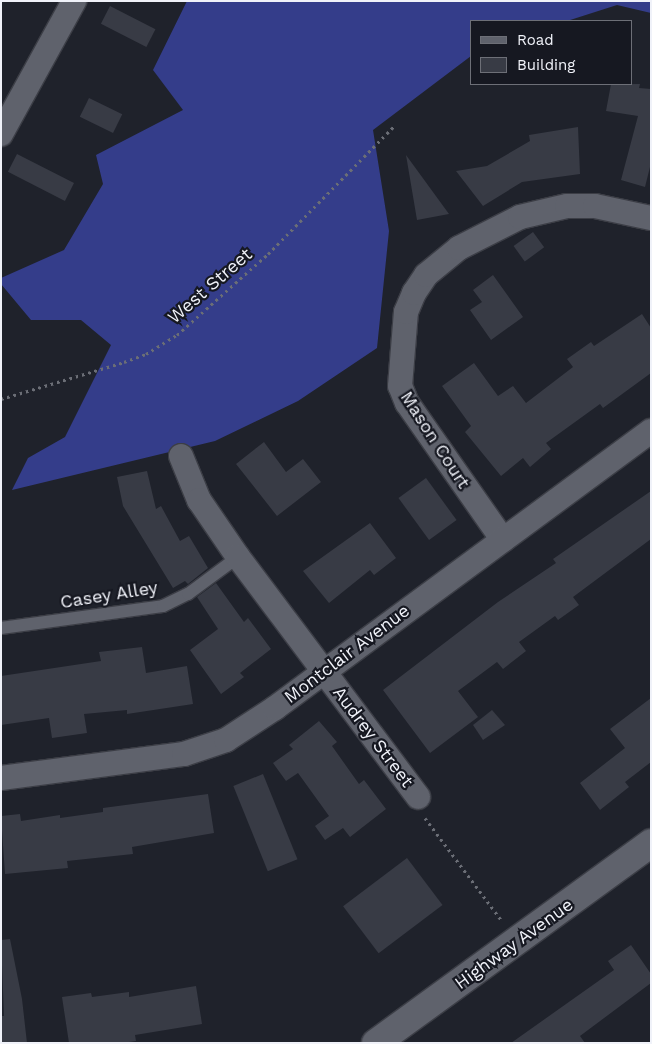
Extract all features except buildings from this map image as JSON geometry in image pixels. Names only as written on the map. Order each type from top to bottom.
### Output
[{"type":"main road","name":"Highway Avenue","points":[[376,1043],[651,843]]},
{"type":"street","points":[[1,134],[74,1]]},
{"type":"street","name":"Mason Court","points":[[503,540],[407,403],[400,386],[406,312],[426,275],[459,248],[520,217],[567,206],[595,206],[651,218]]},
{"type":"street","name":"Montclair Avenue","points":[[1,778],[192,751],[226,740],[324,672],[651,431]]},
{"type":"street","name":"Audrey Street","points":[[181,456],[199,500],[238,557],[418,797]]},
{"type":"lane","name":"Casey Alley","points":[[1,628],[163,606],[188,594],[238,557]]},
{"type":"path","name":"West Street","points":[[1,398],[124,362],[146,354],[177,335],[268,254],[395,125]]},
{"type":"path","name":"Audrey Street","points":[[418,797],[420,810],[517,942]]},
{"type":"shaded area","points":[[187,1],[651,1],[651,13],[617,5],[570,20],[470,20],[470,57],[373,130],[389,231],[377,348],[298,401],[215,441],[12,490],[28,458],[65,437],[111,345],[81,320],[31,320],[1,284],[1,278],[64,250],[103,184],[96,155],[183,110],[153,70]]}]
